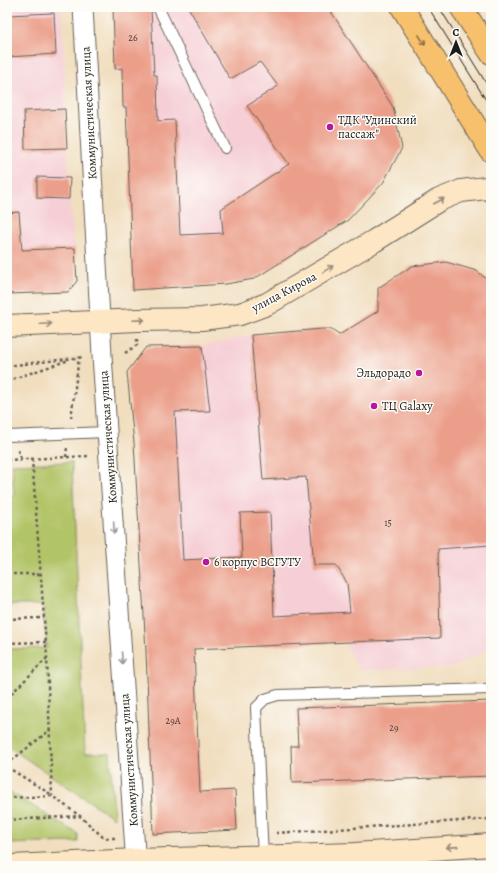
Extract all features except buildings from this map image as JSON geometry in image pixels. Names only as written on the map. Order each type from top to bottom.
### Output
[{"type":"main road","points":[[402,7],[491,151]]},
{"type":"main road","points":[[461,7],[491,53]]},
{"type":"street","name":"Коммунистическая улица","points":[[83,7],[100,322],[136,863]]},
{"type":"street","name":"улица Кирова","points":[[7,326],[202,319],[240,314],[267,304],[374,241],[439,200],[461,191],[486,188],[491,190]]},
{"type":"street","points":[[12,866],[136,863],[355,854],[491,844]]},
{"type":"lane","points":[[158,7],[225,148]]},
{"type":"lane","points":[[7,436],[107,432]]},
{"type":"lane","points":[[263,857],[256,708],[265,699],[278,695],[491,689]]},
{"type":"path","points":[[7,366],[86,357]]},
{"type":"path","points":[[7,381],[74,358]]},
{"type":"path","points":[[66,458],[79,358]]},
{"type":"path","points":[[7,460],[89,456]]},
{"type":"path","points":[[32,459],[48,658],[52,796]]},
{"type":"path","points":[[7,574],[41,574]]},
{"type":"path","points":[[7,619],[44,618]]},
{"type":"path","points":[[7,644],[46,642]]},
{"type":"path","points":[[7,698],[48,658]]},
{"type":"path","points":[[50,730],[7,765],[80,816],[104,838],[134,837]]},
{"type":"path","points":[[7,798],[52,796]]},
{"type":"path","points":[[7,820],[80,816]]},
{"type":"path","points":[[262,834],[491,819]]},
{"type":"shaded area","points":[[7,7],[62,7],[67,148],[70,178],[69,199],[75,248],[77,281],[68,292],[7,294]]},
{"type":"shaded area","points":[[113,7],[328,7],[393,107],[383,183],[226,284],[133,290],[127,122],[123,107],[122,76],[115,69]]},
{"type":"shaded area","points":[[491,293],[491,647],[453,667],[359,670],[344,642],[146,651],[134,443],[127,372],[146,347],[202,346],[251,335],[339,335]]},
{"type":"green space","points":[[72,462],[85,753],[110,753],[114,818],[7,746],[7,649],[47,648],[43,605],[7,605],[7,497],[14,496],[12,464]]},
{"type":"green space","points":[[7,790],[78,834],[78,842],[7,844]]},
{"type":"tram line","points":[[428,7],[491,108]]},
{"type":"tram line","points":[[439,7],[491,91]]},
{"type":"place","name":"ТДК \"Удинский пассаж\"","points":[[330,127]]},
{"type":"place","name":"Эльдорадо","points":[[419,373]]},
{"type":"place","name":"ТЦ Galaxy","points":[[374,406]]},
{"type":"place","name":"6 корпус ВСГУТУ","points":[[206,562]]}]
